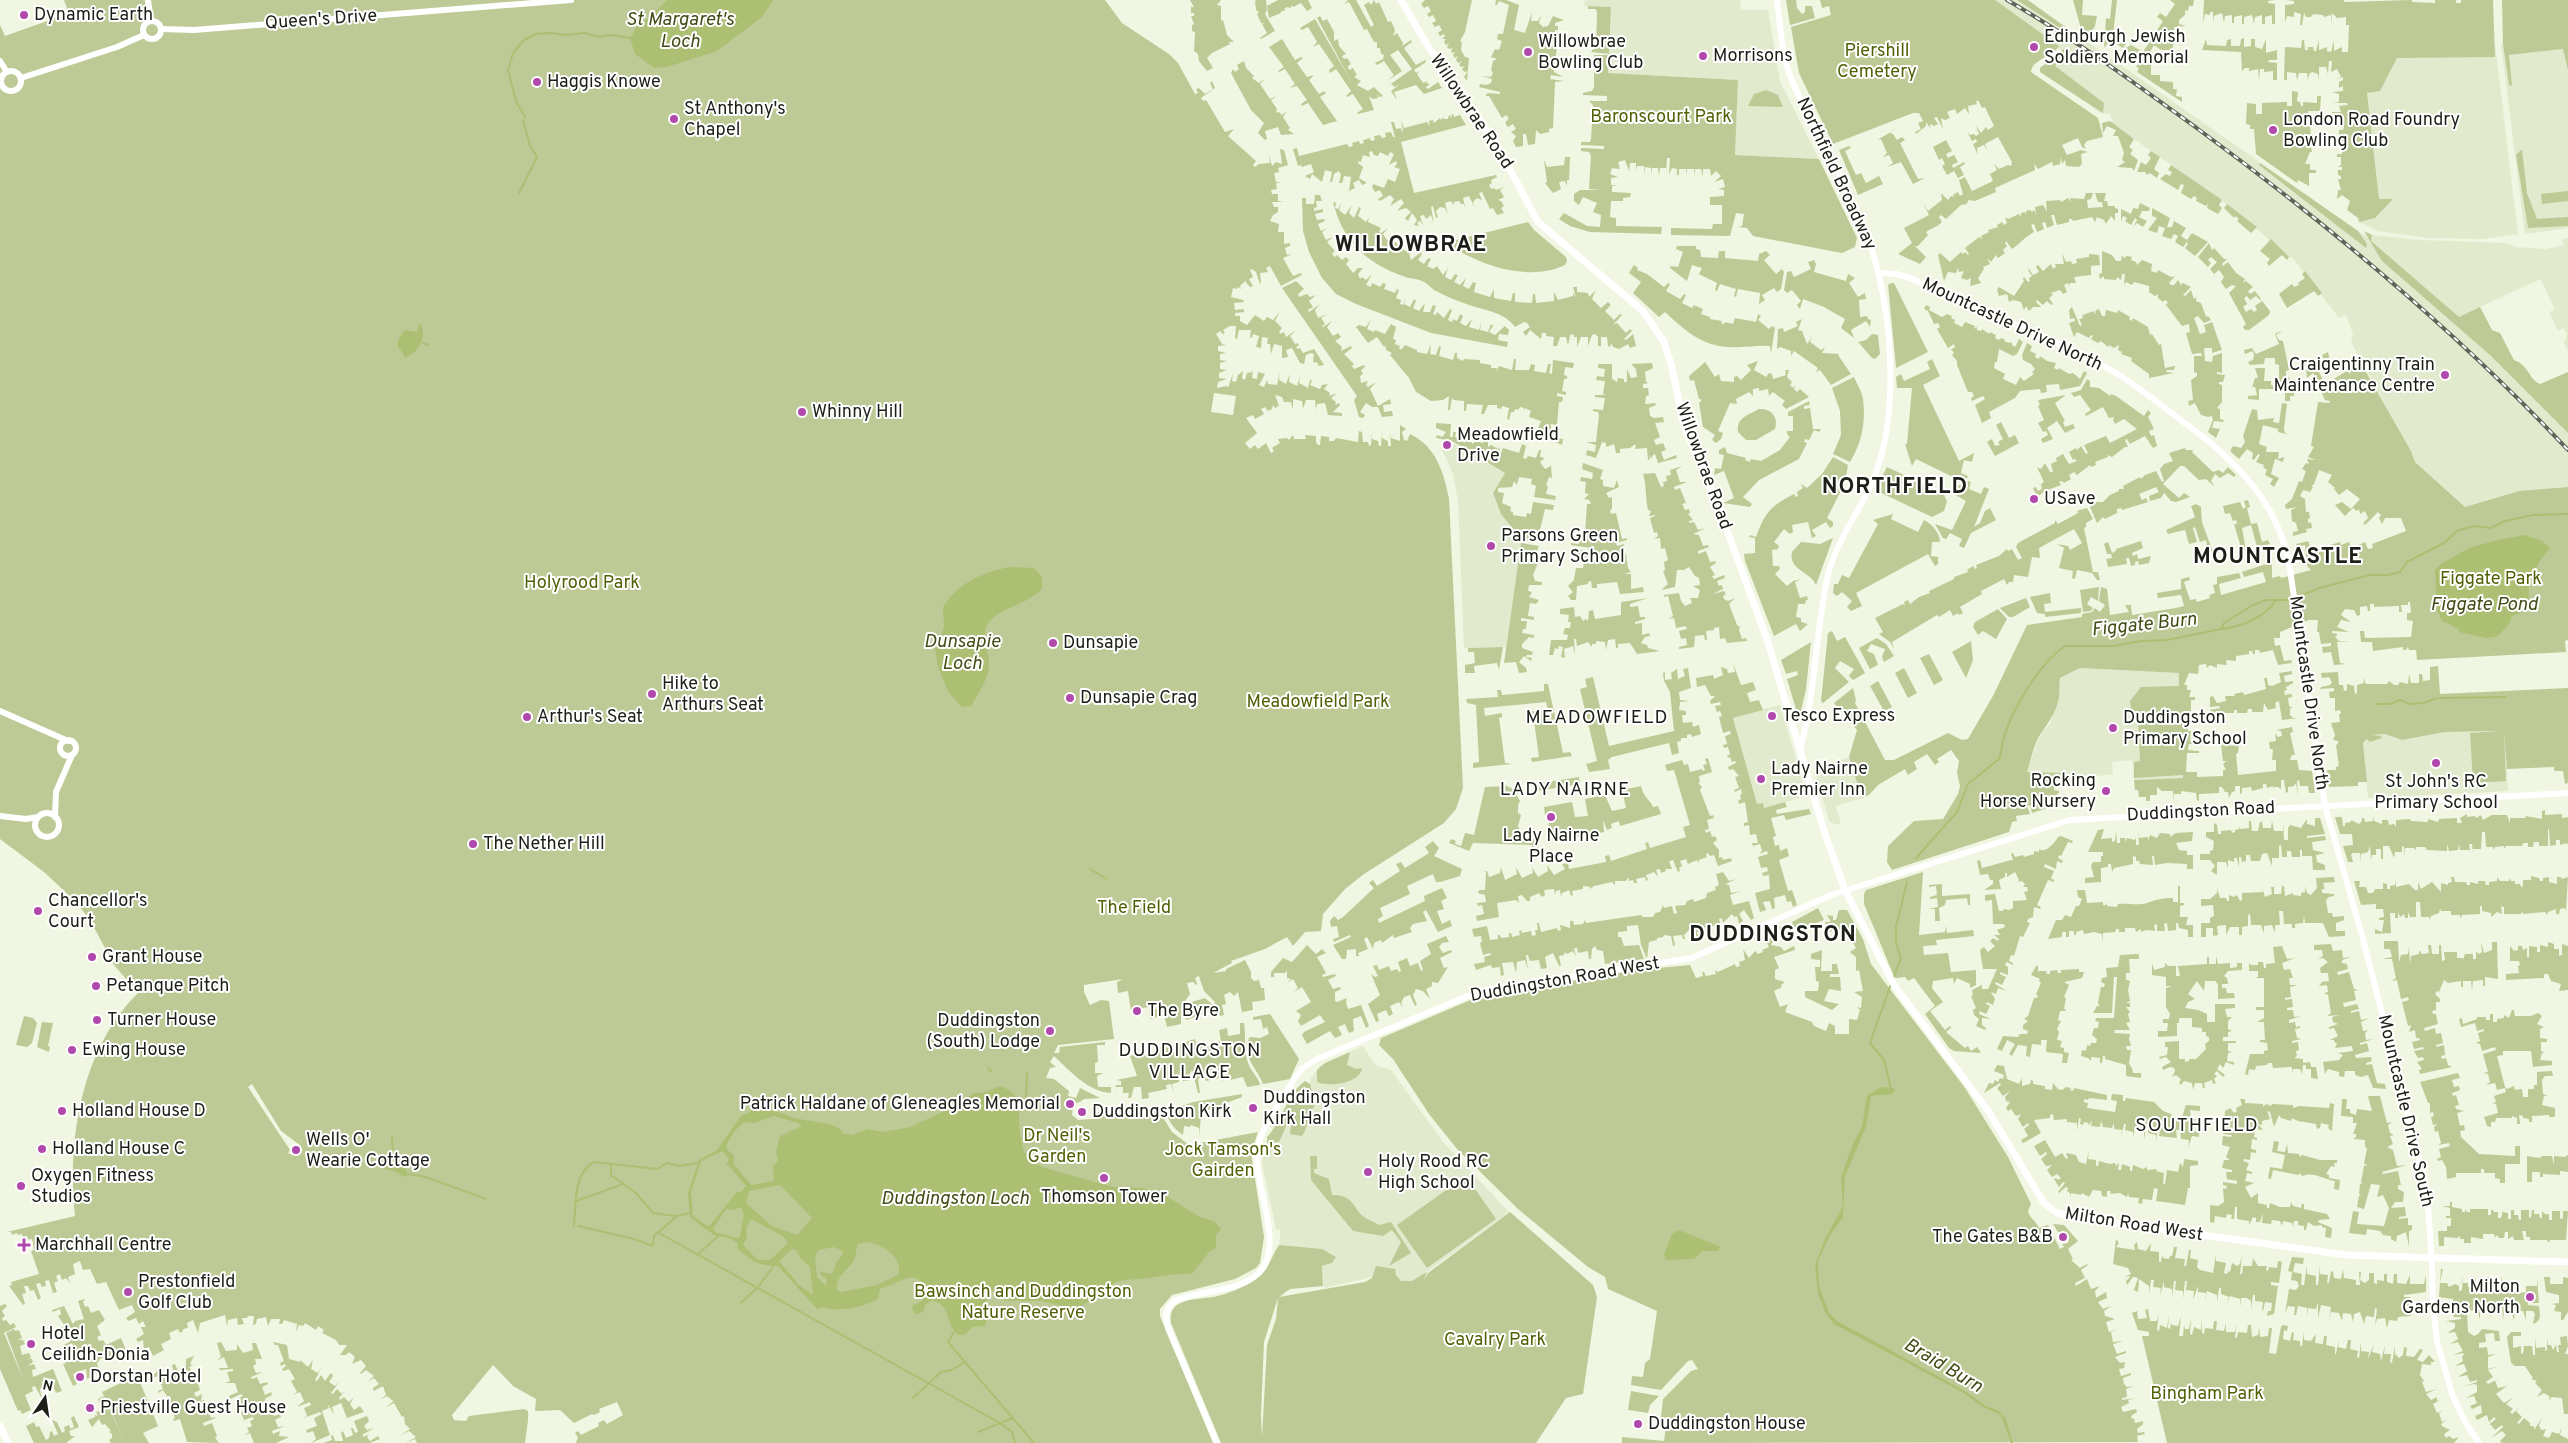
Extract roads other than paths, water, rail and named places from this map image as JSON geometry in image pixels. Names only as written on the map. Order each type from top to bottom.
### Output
[{"type":"main road","name":"Willowbrae Road","points":[[1401,0],[1429,48],[1494,140],[1538,222],[1643,311],[1664,342],[1672,367],[1684,426],[1715,498],[1767,639],[1793,728],[1845,890]]},
{"type":"main road","name":"Milton Road West","points":[[1845,890],[1892,982],[1989,1112],[2037,1195],[2054,1211],[2085,1219],[2332,1254],[2432,1260],[2568,1262]]},
{"type":"main road","points":[[0,1426],[8,1443]]},
{"type":"street","points":[[148,0],[151,21]]},
{"type":"street","name":"Queen's Drive","points":[[161,28],[194,30],[571,0]]},
{"type":"street","name":"Northfield Broadway","points":[[1777,0],[1790,77],[1860,220],[1878,274],[1883,294],[1889,353],[1887,423],[1875,474],[1831,564],[1806,726],[1800,750]]},
{"type":"street","points":[[151,21],[158,22],[161,28],[160,35],[155,39],[150,39],[144,35],[144,26],[151,21]]},
{"type":"street","points":[[21,78],[117,47],[144,35]]},
{"type":"street","points":[[0,61],[7,72]]},
{"type":"street","points":[[7,72],[16,72],[21,78],[21,84],[16,90],[8,90],[1,86],[2,78],[7,72]]},
{"type":"street","name":"Mountcastle Drive North","points":[[1878,274],[1896,274],[1910,278],[2048,338],[2112,371],[2198,432],[2241,472],[2267,504],[2284,543],[2296,608],[2324,806]]},
{"type":"street","points":[[0,711],[56,735],[76,747],[68,755],[55,800],[55,817],[59,825],[54,835],[44,837],[30,824],[20,819],[0,816]]},
{"type":"street","points":[[1793,728],[1806,726]]},
{"type":"street","points":[[56,735],[61,745],[60,751],[68,755]]},
{"type":"street","points":[[61,745],[68,741]]},
{"type":"street","name":"Duddingston Road","points":[[1845,890],[2074,819],[2568,793]]},
{"type":"street","points":[[35,830],[35,823],[55,800]]},
{"type":"street","name":"Mountcastle Drive South","points":[[2324,806],[2363,939],[2427,1190],[2434,1320],[2442,1363],[2460,1413],[2479,1443]]},
{"type":"street","points":[[20,819],[41,815],[55,817]]},
{"type":"street","name":"Duddingston Road West","points":[[1217,1443],[1168,1328],[1166,1313],[1170,1304],[1175,1300],[1235,1286],[1254,1277],[1264,1268],[1270,1236],[1258,1167],[1258,1146],[1282,1099],[1303,1068],[1328,1054],[1476,992],[1630,966],[1692,958],[1845,890]]},
{"type":"water","name":"St Margaret's Loch","points":[[667,0],[773,0],[762,17],[717,51],[667,67],[654,68],[635,54],[630,38],[638,25],[650,17]]},
{"type":"water","points":[[420,323],[423,333],[421,343],[411,355],[405,358],[398,346],[398,340],[405,330],[417,332]]},
{"type":"water","name":"Figgate Pond","points":[[2525,535],[2542,541],[2550,548],[2539,562],[2529,585],[2528,610],[2512,616],[2509,624],[2498,636],[2486,638],[2459,632],[2459,629],[2442,621],[2437,610],[2435,570],[2441,564],[2469,548]]},
{"type":"water","name":"Dunsapie Loch","points":[[1010,567],[1034,568],[1042,577],[1042,588],[1037,594],[998,614],[987,625],[985,639],[989,658],[988,674],[971,706],[962,707],[949,693],[938,667],[935,649],[944,627],[943,608],[955,592],[972,580],[981,575]]},
{"type":"water","name":"Duddingston Loch","points":[[1001,1086],[1015,1096],[1019,1104],[1020,1129],[1024,1152],[1040,1166],[1113,1187],[1142,1188],[1163,1194],[1200,1217],[1214,1221],[1221,1229],[1216,1235],[1216,1248],[1210,1251],[1192,1274],[1176,1274],[1118,1281],[1114,1283],[1110,1297],[1103,1295],[1074,1309],[1041,1301],[1008,1301],[1004,1300],[998,1290],[993,1290],[989,1293],[988,1297],[985,1326],[973,1327],[964,1335],[958,1335],[953,1330],[946,1311],[939,1303],[932,1300],[926,1304],[923,1312],[917,1314],[913,1312],[912,1306],[922,1301],[925,1285],[919,1280],[914,1278],[903,1279],[880,1288],[878,1299],[865,1305],[843,1309],[821,1307],[818,1310],[778,1266],[756,1262],[737,1248],[738,1243],[729,1238],[714,1235],[690,1217],[688,1193],[699,1160],[717,1150],[741,1116],[749,1113],[754,1107],[785,1114],[793,1118],[830,1124],[840,1129],[844,1134],[852,1135],[867,1129],[883,1132],[910,1127],[949,1109],[974,1093],[982,1093]],"holes":[[[774,1116],[802,1126],[780,1136],[776,1152],[778,1160],[773,1167],[774,1181],[751,1185],[734,1164],[734,1156],[726,1148],[733,1134],[745,1122],[754,1123]],[[723,1151],[729,1160],[726,1163],[746,1186],[741,1192],[737,1192],[710,1225],[707,1226],[693,1216],[691,1192],[701,1161]],[[780,1185],[812,1218],[797,1235],[772,1226],[746,1203],[749,1191]],[[741,1207],[744,1214],[740,1236],[737,1238],[715,1232],[713,1229],[726,1209],[733,1210]],[[751,1219],[784,1237],[788,1243],[770,1260],[758,1260],[743,1245],[747,1237],[746,1228]],[[868,1242],[885,1249],[895,1257],[898,1263],[898,1275],[877,1285],[841,1292],[837,1290],[838,1281],[854,1260],[858,1244]],[[834,1247],[842,1251],[843,1254],[837,1261],[832,1274],[821,1272],[820,1274],[827,1279],[826,1286],[817,1277],[815,1256],[818,1250]],[[792,1249],[796,1250],[801,1259],[810,1267],[813,1295],[799,1285],[779,1261]]]},
{"type":"water","points":[[1881,1087],[1894,1088],[1895,1091],[1892,1094],[1871,1096],[1866,1127],[1845,1176],[1843,1217],[1830,1235],[1818,1261],[1819,1286],[1829,1313],[1837,1321],[1965,1391],[1986,1406],[1999,1411],[2005,1417],[2013,1443],[2011,1443],[2001,1415],[1983,1407],[1962,1392],[1834,1324],[1825,1312],[1818,1294],[1815,1265],[1825,1239],[1843,1206],[1841,1178],[1852,1146],[1862,1126],[1867,1096]]},
{"type":"water","points":[[383,1155],[392,1156],[399,1160],[405,1167],[408,1175],[404,1177],[396,1172],[385,1169],[380,1161]]},
{"type":"water","points":[[1679,1230],[1721,1247],[1717,1251],[1702,1251],[1694,1259],[1666,1260],[1664,1255],[1672,1234]]},
{"type":"waterway","points":[[525,117],[516,101],[508,70],[513,53],[524,40],[536,34],[550,33],[566,35],[584,33],[599,37],[611,35],[630,38]]},
{"type":"waterway","points":[[519,193],[537,157],[530,146],[523,120]]},
{"type":"waterway","points":[[423,343],[428,345]]},
{"type":"waterway","name":"Figgate Burn","points":[[1916,858],[1957,812],[1968,784],[1999,759],[2003,740],[2012,715],[2027,688],[2045,664],[2065,646],[2114,646],[2141,641],[2167,640],[2221,629],[2224,623],[2253,605],[2266,600],[2289,600],[2320,588],[2369,575],[2388,575],[2400,572],[2407,562],[2444,543],[2457,531],[2474,526],[2491,528],[2505,521],[2533,515],[2568,514]]},
{"type":"waterway","name":"Figgate Burn","points":[[2221,629],[2236,626],[2259,617],[2276,600]]},
{"type":"waterway","points":[[2440,698],[2506,697]]},
{"type":"waterway","points":[[2376,704],[2390,704],[2400,700],[2410,704],[2423,703],[2437,698]]},
{"type":"waterway","points":[[1090,869],[1107,879]]},
{"type":"waterway","name":"Figgate Burn","points":[[1893,979],[1901,958],[1896,943],[1896,927],[1907,882]]},
{"type":"waterway","name":"Figgate Burn","points":[[1891,984],[1870,1043],[1884,1060],[1891,1089]]},
{"type":"waterway","points":[[988,1068],[992,1072]]},
{"type":"waterway","points":[[1019,1104],[1026,1098],[1027,1073]]},
{"type":"waterway","points":[[392,1137],[393,1157]]},
{"type":"waterway","points":[[574,1226],[579,1182],[587,1167],[594,1162],[657,1169],[667,1163],[679,1166],[698,1163]]},
{"type":"waterway","points":[[611,1165],[611,1175],[636,1193],[653,1213],[676,1216]]},
{"type":"waterway","points":[[409,1174],[426,1177],[486,1199]]},
{"type":"waterway","points":[[576,1201],[623,1184]]},
{"type":"waterway","points":[[578,1226],[634,1239],[653,1246],[654,1236],[677,1216],[689,1213]]},
{"type":"waterway","points":[[659,1233],[1000,1423],[1012,1432],[1015,1443]]},
{"type":"waterway","points":[[698,1254],[718,1236]]},
{"type":"waterway","points":[[741,1303],[758,1287],[773,1267]]},
{"type":"waterway","points":[[954,1332],[948,1342],[1034,1443]]},
{"type":"waterway","points":[[913,1398],[941,1372],[952,1370],[963,1363]]},
{"type":"waterway","points":[[978,1432],[1013,1418]]},
{"type":"railway","points":[[2007,0],[2128,78],[2247,165],[2343,241],[2436,321],[2568,450]]},
{"type":"place","name":"Dynamic Earth","points":[[24,15]]},
{"type":"place","name":"Edinburgh Jewish Soldiers Memorial","points":[[2034,47]]},
{"type":"place","name":"Willowbrae Bowling Club","points":[[1528,52]]},
{"type":"place","name":"Morrisons","points":[[1703,56]]},
{"type":"place","name":"Haggis Knowe","points":[[537,82]]},
{"type":"place","name":"St Anthony's Chapel","points":[[674,119]]},
{"type":"place","name":"London Road Foundry Bowling Club","points":[[2273,130]]},
{"type":"place","name":"Craigentinny Train Maintenance Centre","points":[[2445,375]]},
{"type":"place","name":"Whinny Hill","points":[[802,412]]},
{"type":"place","name":"Meadowfield Drive","points":[[1447,445]]},
{"type":"place","name":"USave","points":[[2034,499]]},
{"type":"place","name":"Parsons Green Primary School","points":[[1491,546]]},
{"type":"place","name":"Dunsapie","points":[[1053,643]]},
{"type":"place","name":"Hike to Arthurs Seat","points":[[652,694]]},
{"type":"place","name":"Dunsapie Crag","points":[[1070,698]]},
{"type":"place","name":"Tesco Express","points":[[1772,716]]},
{"type":"place","name":"Arthur's Seat","points":[[527,717]]},
{"type":"place","name":"Duddingston Primary School","points":[[2113,728]]},
{"type":"place","name":"St John's RC Primary School","points":[[2436,763]]},
{"type":"place","name":"Lady Nairne Premier Inn","points":[[1761,779]]},
{"type":"place","name":"Rocking Horse Nursery","points":[[2106,791]]},
{"type":"place","name":"Lady Nairne Place","points":[[1551,817]]},
{"type":"place","name":"The Nether Hill","points":[[473,844]]},
{"type":"place","name":"Chancellor's Court","points":[[38,911]]},
{"type":"place","name":"Grant House","points":[[92,957]]},
{"type":"place","name":"Petanque Pitch","points":[[96,986]]},
{"type":"place","name":"The Byre","points":[[1137,1011]]},
{"type":"place","name":"Turner House","points":[[97,1020]]},
{"type":"place","name":"Duddingston (South) Lodge","points":[[1050,1031]]},
{"type":"place","name":"Ewing House","points":[[72,1050]]},
{"type":"place","name":"Patrick Haldane of Gleneagles Memorial","points":[[1070,1104]]},
{"type":"place","name":"Duddingston Kirk Hall","points":[[1253,1108]]},
{"type":"place","name":"Holland House D","points":[[62,1111]]},
{"type":"place","name":"Duddingston Kirk","points":[[1082,1112]]},
{"type":"place","name":"Holland House C","points":[[42,1149]]},
{"type":"place","name":"Wells O' Wearie Cottage","points":[[296,1150]]},
{"type":"place","name":"Holy Rood RC High School","points":[[1368,1172]]},
{"type":"place","name":"Thomson Tower","points":[[1104,1178]]},
{"type":"place","name":"Oxygen Fitness Studios","points":[[21,1186]]},
{"type":"place","name":"The Gates B&B","points":[[2063,1237]]},
{"type":"place","name":"Marchhall Centre","points":[[24,1245]]},
{"type":"place","name":"Prestonfield Golf Club","points":[[128,1292]]},
{"type":"place","name":"Milton Gardens North","points":[[2530,1297]]},
{"type":"place","name":"Hotel Ceilidh-Donia","points":[[31,1344]]},
{"type":"place","name":"Dorstan Hotel","points":[[80,1377]]},
{"type":"place","name":"Priestville Guest House","points":[[90,1408]]},
{"type":"place","name":"Duddingston House","points":[[1638,1424]]},
{"type":"district","name":"WILLOWBRAE","points":[[1411,245]]},
{"type":"district","name":"NORTHFIELD","points":[[1895,487]]},
{"type":"district","name":"MOUNTCASTLE","points":[[2278,557]]},
{"type":"district","name":"MEADOWFIELD","points":[[1597,718]]},
{"type":"district","name":"LADY NAIRNE","points":[[1565,790]]},
{"type":"district","name":"DUDDINGSTON","points":[[1773,935]]},
{"type":"district","name":"DUDDINGSTON VILLAGE","points":[[1190,1062]]},
{"type":"district","name":"SOUTHFIELD","points":[[2197,1126]]},
{"type":"park label","name":"Piershill Cemetery","points":[[1877,61]]},
{"type":"park label","name":"Baronscourt Park","points":[[1661,117]]},
{"type":"park label","name":"Figgate Park","points":[[2491,579]]},
{"type":"park label","name":"Holyrood Park","points":[[582,583]]},
{"type":"park label","name":"Meadowfield Park","points":[[1318,702]]},
{"type":"park label","name":"The Field","points":[[1134,908]]},
{"type":"park label","name":"Dr Neil's Garden","points":[[1057,1146]]},
{"type":"park label","name":"Jock Tamson's Gairden","points":[[1223,1160]]},
{"type":"park label","name":"Bawsinch and Duddingston Nature Reserve","points":[[1023,1302]]},
{"type":"park label","name":"Cavalry Park","points":[[1495,1340]]},
{"type":"park label","name":"Bingham Park","points":[[2207,1394]]},
{"type":"water label","name":"Braid Burn","points":[[1943,1366]]}]
